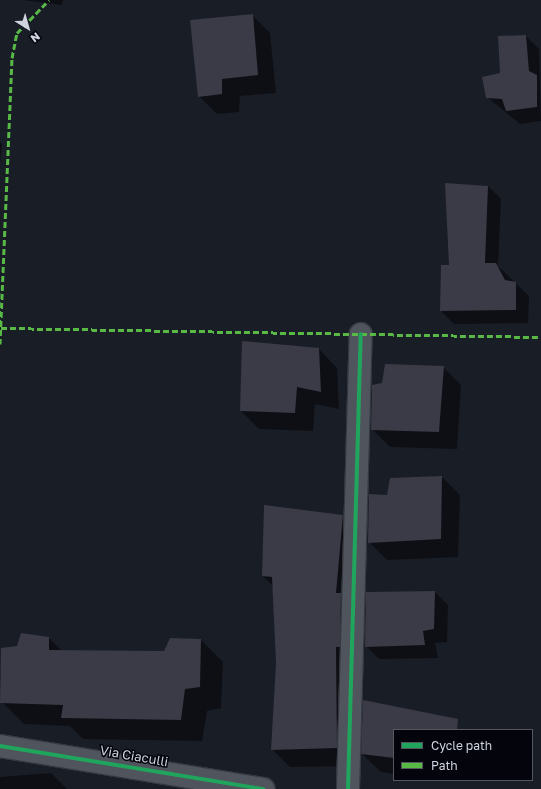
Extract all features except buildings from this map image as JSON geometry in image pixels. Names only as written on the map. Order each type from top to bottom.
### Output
[{"type":"street","points":[[348,789],[361,334]]},
{"type":"street","name":"Via Ciaculli","points":[[0,746],[264,789]]},
{"type":"marked path","points":[[0,344],[12,58],[17,33],[49,0]]},
{"type":"marked path","points":[[1,328],[541,337]]},
{"type":"cycle path","points":[[348,789],[361,334]]},
{"type":"cycle path","points":[[0,746],[264,789]]}]
